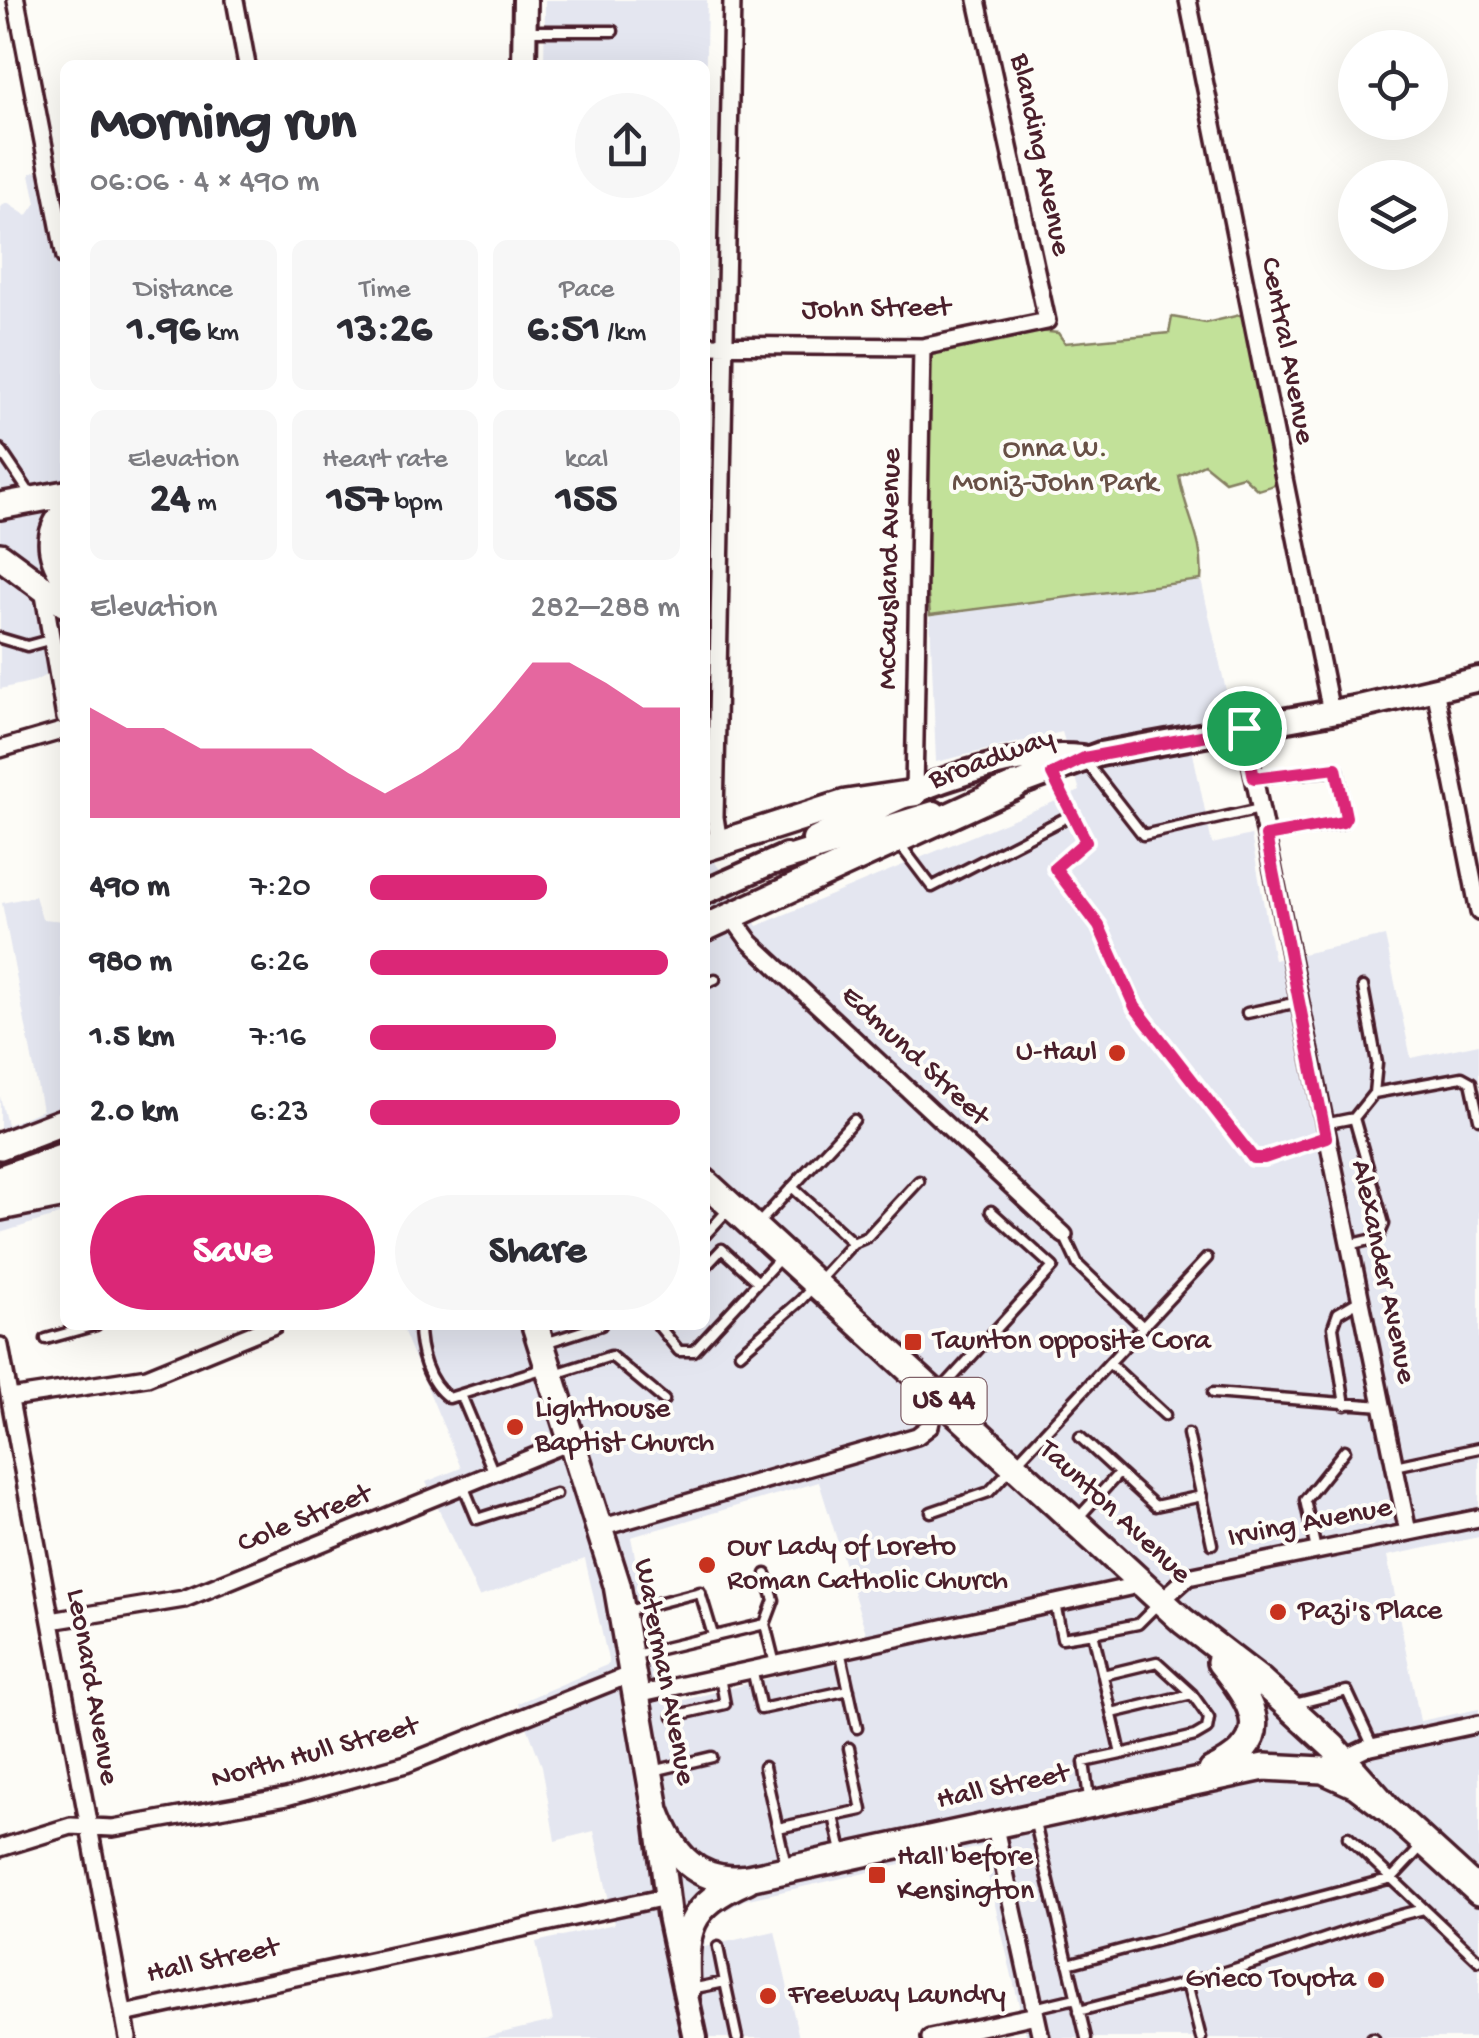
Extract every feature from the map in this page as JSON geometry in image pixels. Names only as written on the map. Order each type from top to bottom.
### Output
[{"type":"highway","points":[[0,506],[60,495]]},
{"type":"highway","points":[[54,583],[51,544],[60,519]]},
{"type":"highway","points":[[0,556],[54,583]]},
{"type":"highway","points":[[710,926],[1015,786]]},
{"type":"highway","points":[[712,846],[846,803],[914,793]]},
{"type":"highway","points":[[0,1146],[60,1123]]},
{"type":"highway","name":"Taunton Avenue","points":[[710,1186],[1183,1620],[1290,1708],[1344,1759],[1388,1809],[1479,1892]]},
{"type":"highway","points":[[0,1207],[60,1195]]},
{"type":"highway","name":"Waterman Avenue","points":[[544,1353],[623,1612],[656,1810]]},
{"type":"highway","points":[[1183,1620],[1241,1689],[1254,1717],[1252,1736],[1244,1751],[1189,1780]]},
{"type":"highway","name":"Hall Street","points":[[656,1810],[670,1845],[690,1868],[727,1878],[787,1869],[1189,1780],[1275,1766],[1311,1767],[1344,1778],[1388,1809]]},
{"type":"highway","points":[[687,1990],[686,1945],[692,1920],[710,1899],[754,1876]]},
{"type":"main road","points":[[524,60],[526,0]]},
{"type":"main road","points":[[1084,758],[1331,712],[1479,679]]},
{"type":"main road","name":"Broadway","points":[[775,862],[914,793],[1036,758],[1084,758]]},
{"type":"main road","name":"Broadway","points":[[775,862],[1052,774],[1084,758]]},
{"type":"main road","points":[[710,890],[775,862]]},
{"type":"main road","points":[[0,1177],[60,1156]]},
{"type":"main road","points":[[0,1198],[60,1173]]},
{"type":"main road","name":"Waterman Avenue","points":[[656,1810],[666,1896],[695,2038]]},
{"type":"street","points":[[16,0],[60,230]]},
{"type":"street","points":[[235,0],[246,60]]},
{"type":"street","points":[[712,846],[710,778],[732,0]]},
{"type":"street","name":"Blanding Avenue","points":[[978,0],[1047,320]]},
{"type":"street","name":"Central Avenue","points":[[1188,0],[1331,712]]},
{"type":"street","name":"John Street","points":[[710,345],[922,347],[1047,320]]},
{"type":"street","name":"McCausland Avenue","points":[[914,793],[922,347]]},
{"type":"street","points":[[54,583],[49,640],[60,673]]},
{"type":"street","points":[[1435,689],[1479,912]]},
{"type":"street","name":"Alexander Avenue","points":[[1244,728],[1408,1532]]},
{"type":"street","points":[[0,749],[60,731]]},
{"type":"street","name":"Edmund Street","points":[[732,916],[750,942],[1064,1234]]},
{"type":"street","points":[[10,1398],[147,1377],[262,1330]]},
{"type":"street","name":"Leonard Avenue","points":[[0,1346],[128,2038]]},
{"type":"street","points":[[600,1528],[918,1436],[930,1426],[937,1395]]},
{"type":"street","name":"Cole Street","points":[[51,1621],[184,1599],[572,1441]]},
{"type":"street","name":"Irving Avenue","points":[[840,1650],[1055,1603],[1152,1592],[1188,1577],[1479,1518]]},
{"type":"street","name":"North Hull Street","points":[[0,1848],[71,1826],[113,1828],[286,1796],[406,1764],[634,1675],[720,1677],[840,1650]]},
{"type":"street","points":[[1344,1759],[1373,1747],[1479,1724]]},
{"type":"street","points":[[994,1823],[1041,2038]]},
{"type":"street","name":"Hall Street","points":[[124,2014],[666,1896]]},
{"type":"street","points":[[930,2038],[1035,2012]]},
{"type":"lane","points":[[525,31],[613,31]]},
{"type":"lane","points":[[0,449],[35,500]]},
{"type":"lane","points":[[0,642],[23,646],[49,640]]},
{"type":"lane","points":[[1084,758],[1143,835],[1260,809]]},
{"type":"lane","points":[[1254,778],[1338,770],[1343,822],[1266,836]]},
{"type":"lane","points":[[1052,774],[1086,841],[1055,868],[1099,926],[1135,1007],[1253,1158],[1264,1158],[1354,1118],[1374,1093],[1377,1064],[1363,987]]},
{"type":"lane","points":[[898,842],[932,887],[1070,816]]},
{"type":"lane","points":[[710,980],[715,978]]},
{"type":"lane","points":[[1248,1014],[1299,1002]]},
{"type":"lane","points":[[1374,1093],[1467,1078],[1479,1119]]},
{"type":"lane","points":[[1349,1245],[1378,1238],[1384,1224],[1354,1118]]},
{"type":"lane","points":[[756,1228],[854,1120]]},
{"type":"lane","points":[[740,1353],[816,1284],[853,1244],[866,1237],[919,1181]]},
{"type":"lane","points":[[792,1187],[853,1244]]},
{"type":"lane","points":[[710,1230],[732,1206]]},
{"type":"lane","points":[[937,1395],[1052,1267],[992,1211]]},
{"type":"lane","points":[[1064,1234],[1078,1264],[1142,1327]]},
{"type":"lane","points":[[710,1261],[722,1248],[758,1282]]},
{"type":"lane","points":[[663,1330],[684,1353],[694,1351],[784,1254]]},
{"type":"lane","points":[[931,1512],[983,1496],[1207,1258]]},
{"type":"lane","points":[[1345,1404],[1333,1327],[1338,1312],[1360,1300]]},
{"type":"lane","points":[[46,1339],[78,1330]]},
{"type":"lane","points":[[420,1330],[420,1346],[436,1386],[448,1398],[462,1397],[513,1377],[544,1353],[591,1330]]},
{"type":"lane","points":[[544,1353],[610,1356],[664,1400]]},
{"type":"lane","points":[[1109,1362],[1165,1415]]},
{"type":"lane","points":[[1213,1393],[1382,1406]]},
{"type":"lane","points":[[462,1397],[494,1473]]},
{"type":"lane","points":[[1188,1434],[1212,1544]]},
{"type":"lane","points":[[1080,1437],[1155,1506],[1202,1496]]},
{"type":"lane","points":[[1394,1466],[1479,1448]]},
{"type":"lane","points":[[1316,1551],[1305,1500],[1345,1450]]},
{"type":"lane","points":[[1075,1521],[1119,1473]]},
{"type":"lane","points":[[463,1485],[476,1519],[556,1494]]},
{"type":"lane","points":[[766,1574],[774,1600],[765,1624],[775,1664]]},
{"type":"lane","points":[[623,1612],[700,1592],[712,1635]]},
{"type":"lane","points":[[1055,1603],[1062,1638],[1138,1624],[1152,1592]]},
{"type":"lane","points":[[634,1675],[712,1635],[765,1624]]},
{"type":"lane","points":[[1093,1633],[1121,1754]]},
{"type":"lane","points":[[840,1650],[856,1728]]},
{"type":"lane","points":[[1090,1802],[1084,1762],[1196,1736],[1206,1730],[1209,1718],[1192,1694],[1157,1662],[1103,1675]]},
{"type":"lane","points":[[752,1670],[761,1709],[849,1690]]},
{"type":"lane","points":[[672,1716],[725,1704],[720,1677]]},
{"type":"lane","points":[[1290,1708],[1347,1691],[1373,1747]]},
{"type":"lane","points":[[1112,1713],[1192,1694]]},
{"type":"lane","points":[[778,1828],[862,1810],[849,1748]]},
{"type":"lane","points":[[650,1772],[712,1758]]},
{"type":"lane","points":[[764,1767],[787,1869]]},
{"type":"lane","points":[[1033,1815],[1086,2038]]},
{"type":"lane","points":[[834,1816],[843,1856]]},
{"type":"lane","points":[[1348,1837],[1479,1961]]},
{"type":"lane","points":[[1068,1964],[1392,1878],[1425,1843]]},
{"type":"lane","points":[[1079,2011],[1264,1962],[1355,1926],[1424,1909]]},
{"type":"lane","points":[[718,1947],[737,2038]]},
{"type":"lane","points":[[687,1990],[725,1982]]},
{"type":"lane","points":[[1187,1983],[1200,2038]]},
{"type":"lane","points":[[1035,2012],[1076,1998]]},
{"type":"shaded area","points":[[545,0],[707,0],[706,60],[544,60]]},
{"type":"shaded area","points":[[34,171],[45,175],[60,234],[60,668],[35,681],[0,689],[0,207],[7,203],[27,216],[36,203],[30,174]]},
{"type":"shaded area","points":[[1201,580],[1235,730],[1190,739],[1212,844],[1251,835],[1274,960],[1385,936],[1411,1058],[1479,1044],[1479,1537],[1387,1556],[1420,1721],[1479,1709],[1479,2038],[1027,2038],[981,1847],[744,1900],[716,1916],[706,1932],[704,1947],[775,1931],[799,2038],[480,2038],[553,2021],[536,1942],[614,1924],[594,1831],[555,1841],[542,1766],[518,1703],[609,1664],[585,1559],[479,1597],[426,1482],[461,1468],[403,1330],[710,1330],[710,855],[757,926],[1080,791],[1062,732],[936,762],[930,615]],"holes":[[[819,1482],[872,1652],[665,1705],[631,1537]]]},
{"type":"shaded area","points":[[35,896],[42,919],[60,921],[60,1215],[0,1233],[0,1096],[7,1125],[42,1110],[2,903]]},
{"type":"green space","name":"Onna W. Moniz-John Park","points":[[1244,314],[1281,483],[1258,490],[1243,476],[1225,481],[1204,464],[1179,476],[1200,553],[1201,580],[930,615],[917,489],[929,355],[1039,331],[1058,333],[1065,343],[1169,333],[1172,317],[1206,323]]},
{"type":"place","name":"U-Haul","points":[[1117,1053]]},
{"type":"place","name":"Taunton opposite Cora","points":[[913,1342]]},
{"type":"place","name":"Lighthouse Baptist Church","points":[[515,1427]]},
{"type":"place","name":"Our Lady of Loreto Roman Catholic Church","points":[[707,1565]]},
{"type":"place","name":"Pazi's Place","points":[[1278,1612]]},
{"type":"place","name":"Hall before Kensington","points":[[877,1875]]},
{"type":"place","name":"Grieco Toyota","points":[[1376,1980]]},
{"type":"place","name":"Freeway Laundry","points":[[768,1996]]},
{"type":"route","points":[[1244,728],[1254,778],[1334,767],[1338,770],[1346,817],[1343,822],[1266,836],[1326,1137],[1264,1158],[1253,1158],[1135,1007],[1099,926],[1055,868],[1086,841],[1052,774],[1084,758],[1244,728]]}]
